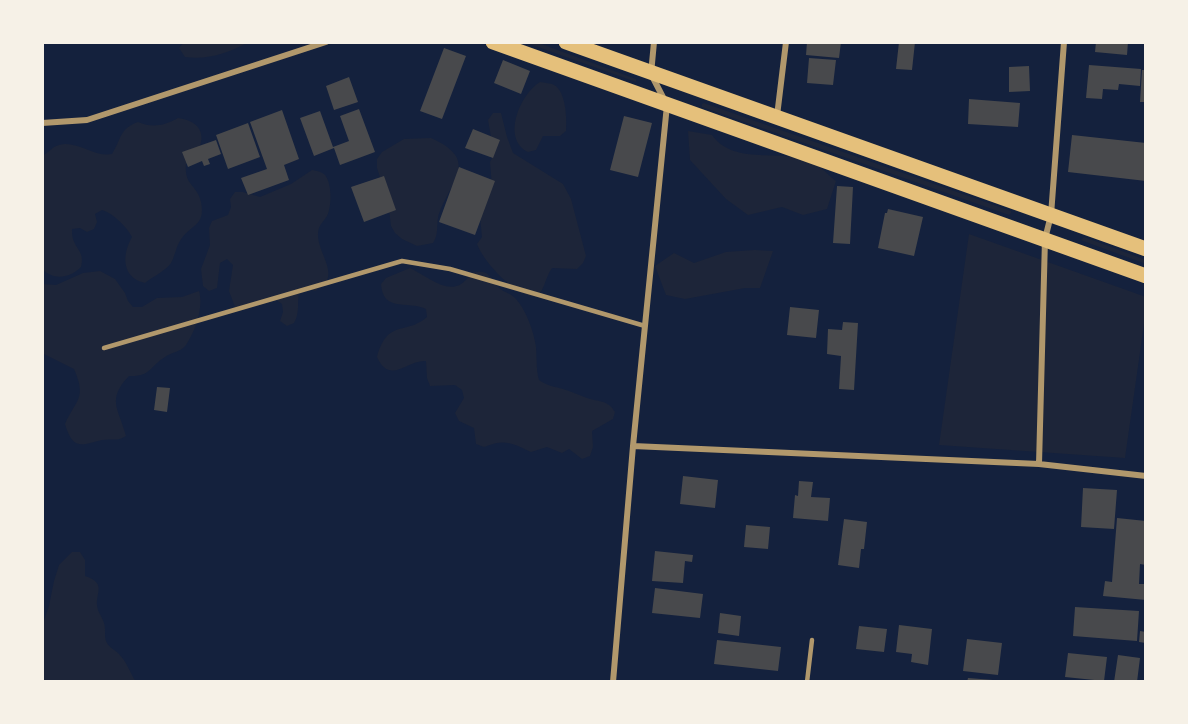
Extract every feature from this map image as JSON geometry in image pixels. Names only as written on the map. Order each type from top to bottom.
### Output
[{"type":"main road","points":[[493,42],[1146,276]]},
{"type":"main road","points":[[566,42],[1146,249]]},
{"type":"street","points":[[42,123],[87,120],[326,42]]},
{"type":"street","points":[[613,682],[633,446],[667,105],[651,74],[654,42]]},
{"type":"street","points":[[777,119],[786,42]]},
{"type":"street","points":[[1039,464],[1045,239],[1051,215],[1064,42]]},
{"type":"street","points":[[633,446],[1039,464],[1146,476]]},
{"type":"lane","points":[[104,348],[402,261],[450,269],[645,327]]},
{"type":"lane","points":[[807,682],[812,639]]},
{"type":"shaded area","points":[[184,42],[249,42],[218,55],[194,58],[185,57],[179,48]]},
{"type":"shaded area","points":[[524,42],[536,42],[636,79],[636,82]]},
{"type":"shaded area","points":[[540,82],[554,85],[561,93],[566,113],[566,131],[560,136],[543,136],[536,150],[528,152],[520,146],[516,137],[516,117],[526,96]]},
{"type":"shaded area","points":[[704,103],[1011,211],[1011,213],[1009,215],[702,107]]},
{"type":"shaded area","points":[[493,113],[501,113],[513,153],[563,184],[571,199],[586,256],[577,269],[552,268],[537,297],[529,296],[502,278],[486,260],[477,244],[482,237],[480,217],[492,187],[490,162],[494,154],[488,120]]},
{"type":"shaded area","points":[[178,118],[188,120],[200,130],[201,143],[186,164],[186,171],[189,181],[199,196],[202,210],[199,221],[184,235],[177,246],[169,266],[145,283],[131,276],[125,258],[132,237],[119,221],[102,210],[95,214],[97,222],[94,229],[87,232],[80,228],[72,229],[72,236],[82,256],[81,267],[72,274],[62,277],[47,273],[42,269],[42,156],[61,144],[76,145],[98,153],[112,154],[124,131],[132,125],[138,122],[158,125]]},
{"type":"shaded area","points":[[688,131],[712,135],[722,145],[733,151],[746,154],[788,156],[814,163],[836,181],[827,209],[803,215],[782,207],[748,215],[726,199],[690,160]]},
{"type":"shaded area","points":[[431,138],[454,154],[458,162],[458,170],[439,215],[433,243],[417,246],[402,239],[391,226],[388,201],[377,168],[377,159],[382,152],[404,139]]},
{"type":"shaded area","points":[[312,170],[325,175],[330,189],[329,212],[318,233],[327,265],[328,279],[315,291],[307,288],[299,292],[298,312],[294,323],[287,326],[280,321],[283,312],[282,304],[275,299],[243,309],[235,307],[229,291],[233,265],[227,259],[220,263],[217,288],[209,291],[203,286],[201,269],[210,245],[209,228],[212,221],[228,215],[231,207],[230,199],[235,192],[260,197],[291,184]]},
{"type":"shaded area","points":[[969,234],[1146,297],[1125,458],[939,445]]},
{"type":"shaded area","points":[[1084,237],[1146,260],[1146,264],[1081,240]]},
{"type":"shaded area","points":[[773,251],[760,288],[745,288],[685,299],[666,295],[655,266],[674,253],[694,263],[726,252]]},
{"type":"shaded area","points":[[410,268],[434,282],[450,287],[464,282],[471,273],[484,272],[499,288],[516,299],[526,315],[533,335],[539,380],[550,386],[606,403],[615,412],[613,419],[592,431],[593,447],[590,456],[582,459],[569,449],[562,453],[547,447],[531,452],[508,443],[497,443],[484,447],[476,444],[474,428],[459,421],[455,413],[464,398],[462,390],[455,385],[430,386],[426,361],[419,361],[393,370],[388,370],[382,365],[377,357],[386,337],[392,332],[419,323],[427,317],[426,309],[391,302],[383,293],[381,284],[386,278]]},
{"type":"shaded area","points":[[100,271],[115,279],[133,307],[142,307],[157,298],[182,297],[199,291],[200,304],[193,333],[184,347],[160,360],[146,373],[129,376],[122,384],[116,398],[116,405],[126,436],[79,444],[71,439],[65,424],[80,393],[74,369],[42,353],[42,284],[56,285],[83,273]]},
{"type":"shaded area","points":[[72,552],[80,552],[85,560],[85,576],[96,582],[98,586],[97,604],[105,625],[106,641],[122,657],[136,682],[42,682],[42,626],[59,565]]},
{"type":"building","points":[[807,42],[841,42],[839,58],[806,55]]},
{"type":"building","points":[[899,42],[915,42],[912,70],[896,69]]},
{"type":"building","points":[[1096,42],[1128,42],[1127,55],[1095,52]]},
{"type":"building","points":[[444,48],[466,56],[442,119],[420,111]]},
{"type":"building","points":[[809,58],[836,60],[833,85],[807,83]]},
{"type":"building","points":[[503,60],[530,71],[521,94],[494,83]]},
{"type":"building","points":[[1089,65],[1141,69],[1140,86],[1119,84],[1118,90],[1103,89],[1102,99],[1086,98]]},
{"type":"building","points":[[1029,66],[1030,91],[1009,92],[1009,67]]},
{"type":"building","points":[[1142,70],[1146,70],[1146,102],[1140,102]]},
{"type":"building","points":[[349,77],[358,102],[334,110],[326,86]]},
{"type":"building","points":[[969,99],[1020,103],[1018,127],[968,124]]},
{"type":"building","points":[[359,109],[375,152],[340,165],[334,148],[314,156],[300,118],[320,111],[333,147],[349,141],[340,116]]},
{"type":"building","points":[[282,110],[299,159],[284,165],[289,180],[248,195],[241,178],[267,169],[250,122]]},
{"type":"building","points":[[624,116],[652,123],[638,177],[610,170]]},
{"type":"building","points":[[248,123],[260,157],[228,169],[216,135]]},
{"type":"building","points":[[473,129],[500,140],[493,158],[465,148]]},
{"type":"building","points":[[1072,135],[1146,143],[1146,181],[1068,172]]},
{"type":"building","points":[[216,140],[221,154],[208,159],[210,164],[204,166],[202,161],[188,167],[182,152]]},
{"type":"building","points":[[459,167],[495,181],[475,235],[439,222]]},
{"type":"building","points":[[384,176],[396,210],[364,222],[351,187]]},
{"type":"building","points":[[837,186],[853,187],[850,244],[833,243]]},
{"type":"building","points":[[888,209],[923,217],[914,256],[878,248],[885,213]]},
{"type":"building","points":[[790,307],[819,310],[816,338],[787,335]]},
{"type":"building","points":[[843,322],[858,323],[854,390],[839,389],[841,356],[827,354],[828,329],[842,330]]},
{"type":"building","points":[[157,387],[170,388],[167,412],[154,410]]},
{"type":"building","points":[[683,476],[718,480],[715,508],[680,504]]},
{"type":"building","points":[[799,481],[813,482],[811,497],[830,498],[828,521],[793,518]]},
{"type":"building","points":[[1083,488],[1117,490],[1114,529],[1081,527]]},
{"type":"building","points":[[1117,518],[1146,521],[1146,565],[1140,564],[1139,584],[1146,584],[1146,600],[1103,596],[1105,581],[1112,582]]},
{"type":"building","points":[[844,519],[867,522],[859,568],[838,565]]},
{"type":"building","points":[[746,525],[770,527],[768,549],[744,547]]},
{"type":"building","points":[[655,551],[693,555],[692,562],[685,561],[683,583],[652,581]]},
{"type":"building","points":[[655,588],[703,594],[700,618],[652,613]]},
{"type":"building","points":[[1075,607],[1139,611],[1137,641],[1073,636]]},
{"type":"building","points":[[720,613],[741,616],[739,636],[718,633]]},
{"type":"building","points":[[899,625],[932,629],[928,665],[911,662],[912,654],[896,652]]},
{"type":"building","points":[[859,626],[887,629],[884,652],[856,649]]},
{"type":"building","points":[[1140,631],[1146,632],[1146,643],[1139,642]]},
{"type":"building","points":[[967,639],[1002,643],[998,675],[963,671]]},
{"type":"building","points":[[717,640],[781,647],[778,671],[714,664]]},
{"type":"building","points":[[1068,653],[1107,657],[1104,681],[1065,677]]},
{"type":"building","points":[[1118,655],[1140,658],[1137,682],[1114,682]]},
{"type":"building","points":[[968,678],[993,680],[993,682],[967,682]]}]
